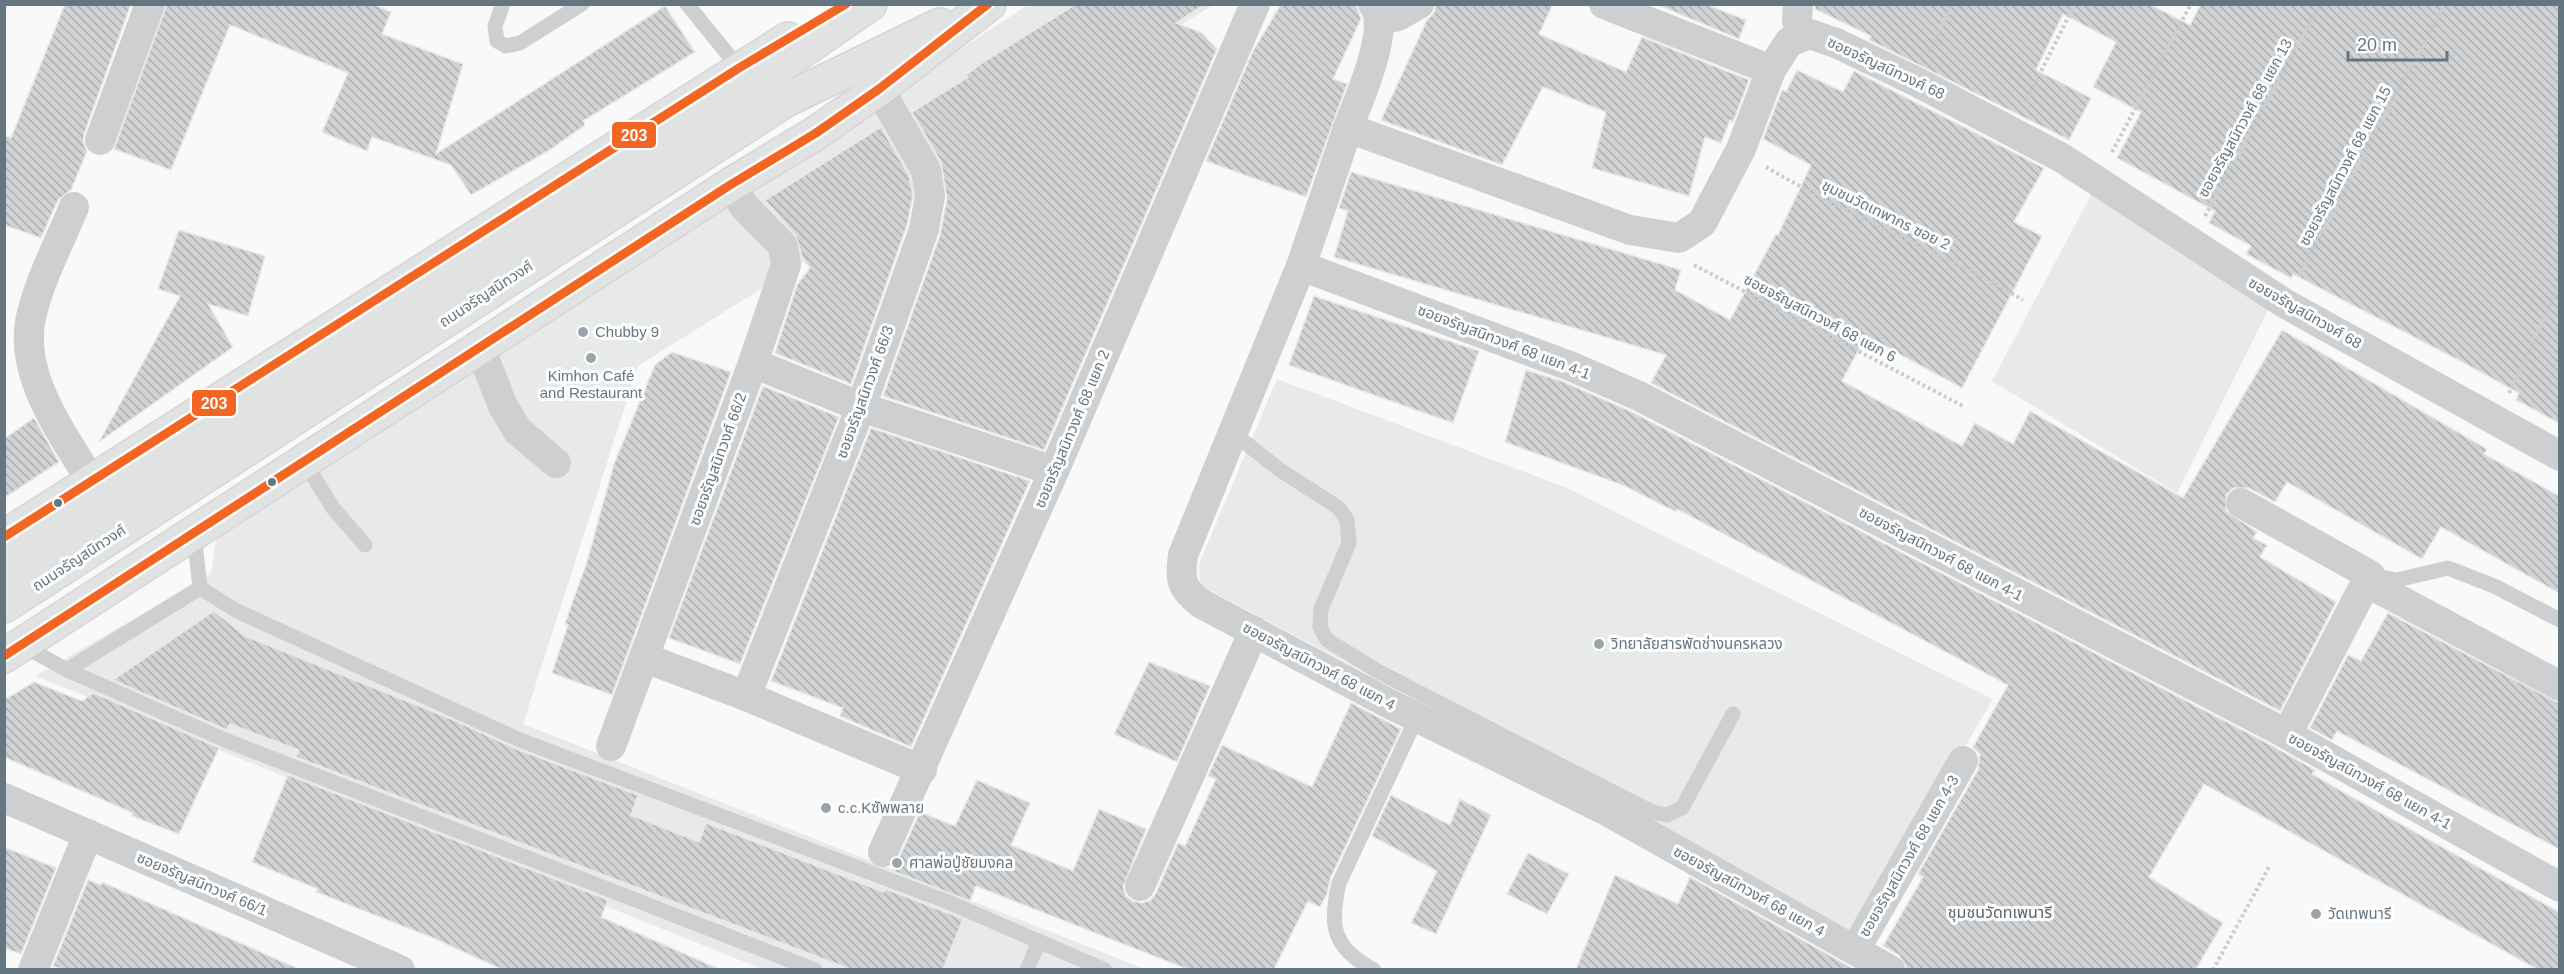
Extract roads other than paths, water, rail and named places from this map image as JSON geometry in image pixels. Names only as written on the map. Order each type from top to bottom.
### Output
[{"type":"main road","points":[[4,537],[739,68],[847,4]]},
{"type":"main road","name":"ถนนจรัญสนิทวงศ์","points":[[4,572],[652,154],[870,4]]},
{"type":"main road","name":"ถนนจรัญสนิทวงศ์","points":[[4,606],[786,100],[982,4]]},
{"type":"main road","points":[[13,650],[730,185],[816,133],[879,89],[989,4]]},
{"type":"street","points":[[100,140],[150,4]]},
{"type":"street","name":"ซอยจรัญสนิทวงศ์ 68 แยก 2","points":[[883,852],[922,770],[1054,471],[1256,4]]},
{"type":"street","points":[[1419,4],[1398,16],[1376,13],[1380,33],[1348,128],[1630,230],[1679,238],[1702,222],[1741,149],[1771,70],[1789,42],[1802,36],[1797,21],[1798,4]]},
{"type":"street","points":[[1604,4],[1771,70]]},
{"type":"street","name":"ซอยจรัญสนิทวงศ์ 68","points":[[1802,36],[1810,34],[1836,43],[1916,81],[2011,131],[2097,179],[2190,243],[2284,303],[2559,456]]},
{"type":"street","name":"ซอยจรัญสนิทวงศ์ 66/3","points":[[746,696],[861,407],[924,228],[930,196],[926,170],[879,89]]},
{"type":"street","name":"ซอยจรัญสนิทวงศ์ 68 แยก 4","points":[[1348,128],[1300,266],[1183,555],[1182,580],[1186,593],[1417,717],[1605,810],[1890,969]]},
{"type":"street","name":"ซอยจรัญสนิทวงศ์ 66/2","points":[[612,747],[753,363],[786,265],[783,246],[744,206],[730,185]]},
{"type":"street","points":[[74,207],[32,313],[30,360],[39,388],[91,481]]},
{"type":"street","name":"ซอยจรัญสนิทวงศ์ 68 แยก 4-1","points":[[1300,266],[1570,366],[1640,396],[2287,735],[2559,887]]},
{"type":"street","points":[[480,348],[503,406],[518,431],[556,463]]},
{"type":"street","points":[[753,363],[861,407],[1054,471]]},
{"type":"street","points":[[2241,503],[2368,579],[2559,686]]},
{"type":"street","points":[[2287,735],[2368,579]]},
{"type":"street","points":[[1140,885],[1254,631]]},
{"type":"street","points":[[645,658],[746,696],[922,770]]},
{"type":"street","name":"ซอยจรัญสนิทวงศ์ 68 แยก 4-3","points":[[1855,950],[1964,761]]},
{"type":"street","name":"ซอยจรัญสนิทวงศ์ 66/1","points":[[4,798],[400,969]]},
{"type":"street","points":[[33,969],[88,834]]},
{"type":"lane","points":[[502,4],[495,26],[497,41],[506,46],[520,43],[582,4]]},
{"type":"lane","points":[[687,4],[739,68]]},
{"type":"lane","points":[[1233,433],[1280,470],[1339,508],[1347,520],[1349,543],[1321,609],[1320,627],[1327,640],[1379,672],[1652,812],[1667,815],[1682,808],[1733,714]]},
{"type":"lane","points":[[304,463],[333,508],[365,545]]},
{"type":"lane","points":[[194,534],[200,588]]},
{"type":"lane","points":[[2368,579],[2397,580],[2448,568],[2494,586],[2559,620]]},
{"type":"lane","points":[[67,670],[200,588]]},
{"type":"lane","points":[[200,588],[237,611],[520,740],[948,902],[1105,969]]},
{"type":"lane","points":[[13,650],[67,670],[225,740],[815,969]]},
{"type":"lane","points":[[1374,969],[1358,961],[1340,943],[1332,922],[1335,901],[1339,883],[1417,717]]},
{"type":"lane","points":[[1027,969],[1039,941]]},
{"type":"place","name":"Chubby 9","points":[[583,332]]},
{"type":"place","name":"Kimhon Café and Restaurant","points":[[591,358]]},
{"type":"place","name":"วิทยาลัยสารพัดช่างนครหลวง","points":[[1599,644]]},
{"type":"place","name":"c.c.Kซัพพลาย","points":[[826,808]]},
{"type":"place","name":"ศาลพ่อปู่ชัยมงคล","points":[[897,863]]},
{"type":"place","name":"วัดเทพนารี","points":[[2316,914]]},
{"type":"district","name":"ชุมชนวัดทเพนารี","points":[[2000,912]]}]
